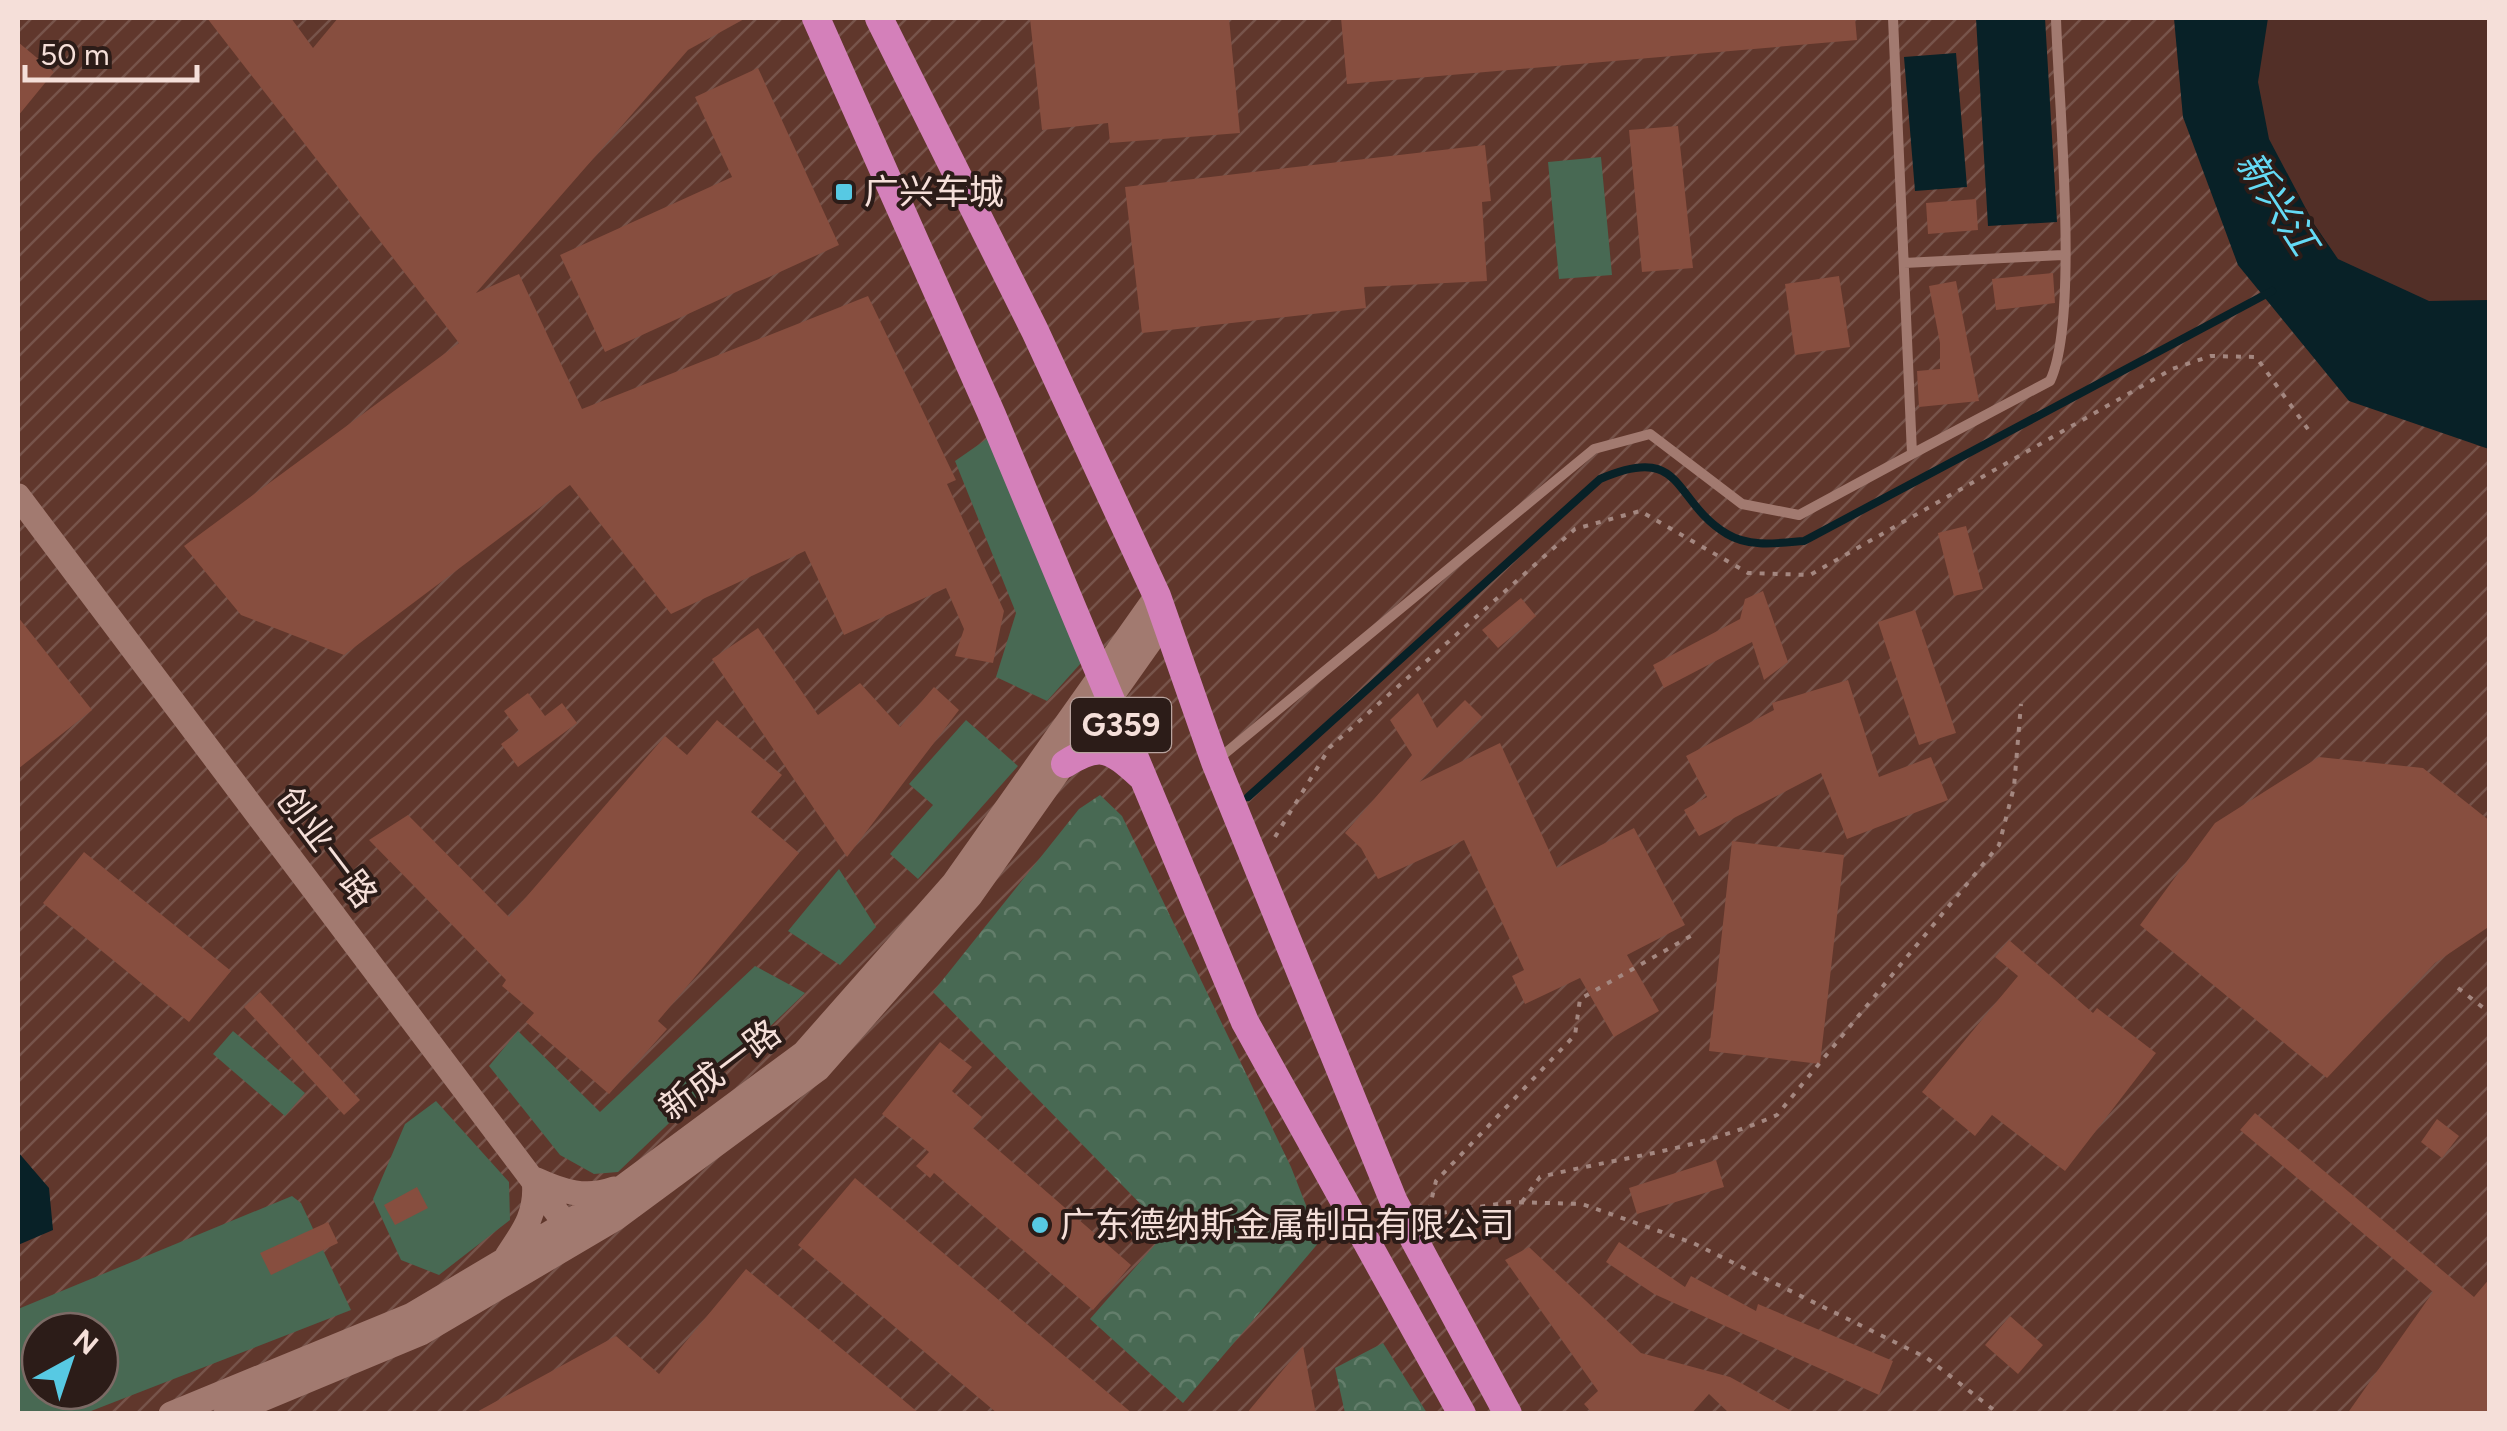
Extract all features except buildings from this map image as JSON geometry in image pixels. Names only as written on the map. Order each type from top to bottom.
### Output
[{"type":"highway","name":"G359","points":[[816,18],[992,415],[1245,1022],[1462,1414]]},
{"type":"highway","name":"G359","points":[[880,18],[1035,331],[1161,608],[1215,762],[1258,868],[1508,1414]]},
{"type":"highway","points":[[1065,764],[1087,750],[1106,750],[1142,777]]},
{"type":"street","name":"创业一路","points":[[18,496],[572,1232]]},
{"type":"street","name":"新成一路","points":[[226,1414],[422,1333],[572,1232],[628,1184],[804,1053],[954,883],[1106,688],[1161,608]]},
{"type":"street","name":"新成一路","points":[[171,1414],[412,1315],[502,1262],[616,1218],[818,1069],[970,896],[1065,764],[1106,688]]},
{"type":"street","points":[[534,1179],[562,1192],[585,1194],[628,1184]]},
{"type":"street","points":[[502,1262],[532,1217],[537,1200],[534,1179]]},
{"type":"lane","points":[[1892,18],[1912,454]]},
{"type":"lane","points":[[1215,762],[1594,449],[1650,434],[1742,504],[1799,515],[2050,381],[2058,364],[2063,254],[2056,18]]},
{"type":"lane","points":[[1904,262],[2063,254]]},
{"type":"path","points":[[1258,868],[1307,778],[1330,746],[1575,529],[1640,512],[1748,573],[1810,575],[2172,370],[2211,356],[2256,357],[2310,432]]},
{"type":"path","points":[[1522,1202],[1540,1177],[1661,1155],[1735,1133],[1776,1115],[1999,845],[2014,787],[2021,704]]},
{"type":"path","points":[[1416,1217],[1436,1181],[1575,1036],[1580,999],[1696,933]]},
{"type":"path","points":[[2458,988],[2490,1013]]},
{"type":"path","points":[[1416,1217],[1522,1202],[1582,1204],[1694,1244],[1927,1358],[1999,1414]]},
{"type":"shaded area","points":[[18,18],[2174,18],[2183,117],[2476,445],[2489,449],[2489,1413],[18,1413]]},
{"type":"green space","points":[[1601,157],[1612,275],[1559,279],[1548,162]]},
{"type":"green space","points":[[991,436],[1082,662],[1047,701],[996,677],[1016,613],[955,461]]},
{"type":"green space","points":[[966,720],[1018,766],[918,879],[890,854],[933,805],[909,784]]},
{"type":"green space","points":[[1100,795],[1122,816],[1291,1167],[1320,1241],[1183,1403],[1090,1319],[1167,1231],[933,992],[1079,809]]},
{"type":"green space","points":[[839,869],[876,927],[840,965],[788,931]]},
{"type":"green space","points":[[755,966],[805,993],[618,1172],[594,1174],[560,1155],[489,1066],[518,1031],[600,1112]]},
{"type":"green space","points":[[233,1031],[305,1093],[285,1116],[213,1054]]},
{"type":"green space","points":[[436,1101],[509,1182],[510,1220],[439,1275],[401,1260],[373,1199],[405,1124]]},
{"type":"green space","points":[[292,1196],[301,1203],[351,1310],[120,1400],[120,1311],[20,1311],[20,1411],[91,1411],[18,1414],[18,1309]]},
{"type":"green space","points":[[1383,1343],[1427,1413],[1345,1413],[1335,1368]]},
{"type":"water","points":[[1976,18],[2045,18],[2057,222],[1988,226]]},
{"type":"water","name":"新兴江","points":[[2174,18],[2268,18],[2258,82],[2269,139],[2314,224],[2338,259],[2429,301],[2489,300],[2489,449],[2349,401],[2238,265],[2183,117]]},
{"type":"water","points":[[1956,53],[1967,187],[1915,191],[1904,57]]},
{"type":"water","points":[[18,1152],[49,1188],[53,1230],[18,1245]]},
{"type":"waterway","points":[[1248,797],[1600,479],[1628,469],[1648,467],[1663,471],[1727,534],[1765,544],[1804,541],[2272,291]]},
{"type":"place","name":"广兴车城","points":[[844,192]]},
{"type":"place","name":"广东德纳斯金属制品有限公司","points":[[1040,1225]]}]
